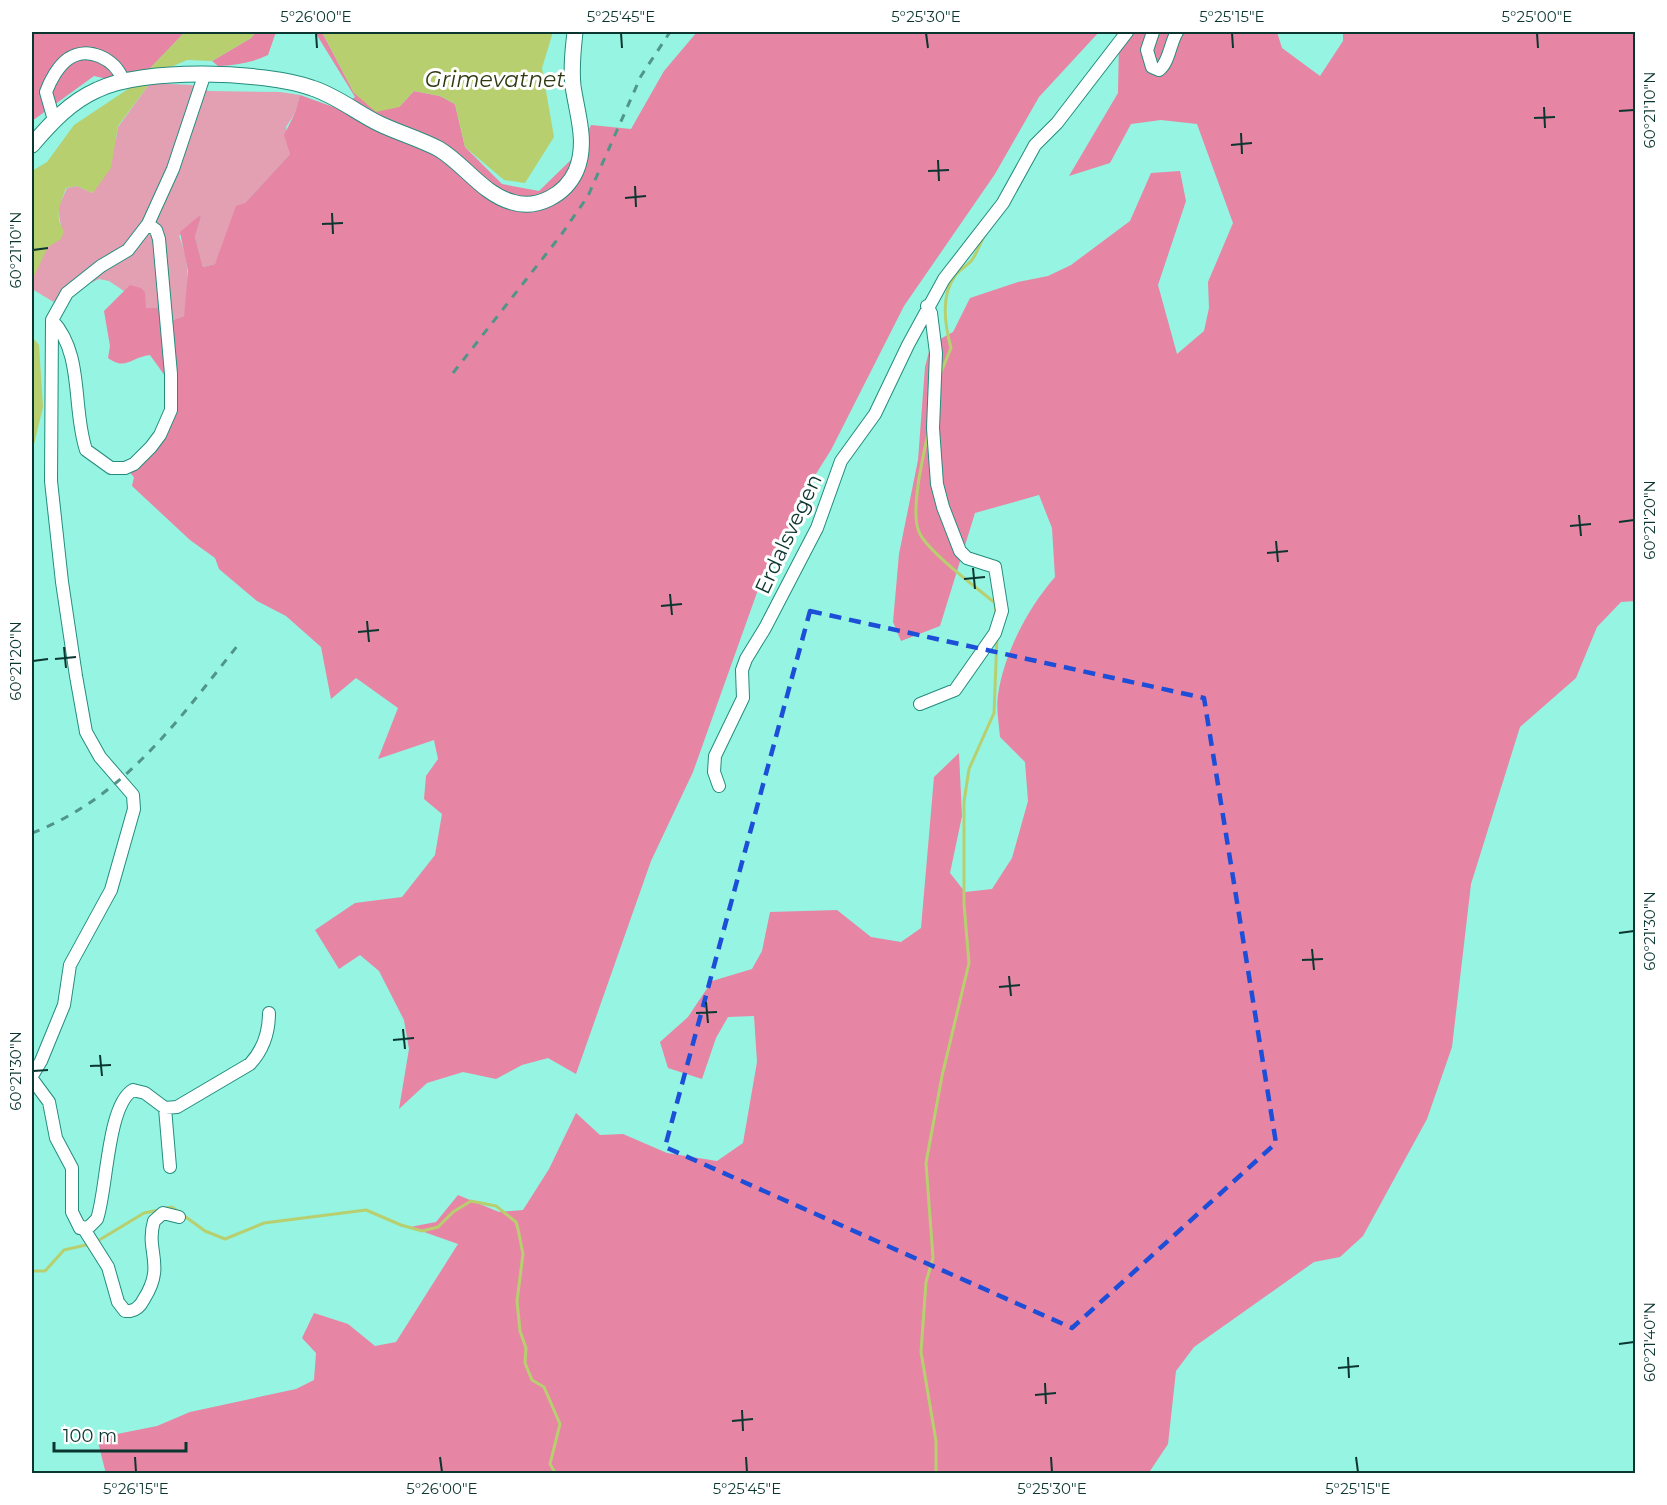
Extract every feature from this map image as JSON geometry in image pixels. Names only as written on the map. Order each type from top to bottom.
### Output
[{"type":"main road","points":[[32,145],[54,120],[83,97],[129,79],[204,76],[268,78],[314,88],[336,98],[377,123],[441,150],[502,199],[519,204],[538,203],[563,189],[575,172],[579,161],[581,139],[572,68],[575,32]]},
{"type":"street","name":"Erdalsvegen","points":[[719,786],[714,772],[715,756],[743,698],[742,670],[746,659],[765,628],[817,528],[841,461],[875,414],[927,306],[957,260],[1003,203],[1035,145],[1057,123],[1127,32]]},
{"type":"street","points":[[1153,32],[1147,57],[1152,67],[1158,70],[1166,62],[1168,47],[1177,32]]},
{"type":"street","points":[[54,120],[46,92],[66,60],[79,54],[97,55],[115,65],[129,79]]},
{"type":"street","points":[[179,1217],[163,1213],[154,1221],[151,1236],[155,1255],[155,1279],[135,1310],[125,1311],[121,1307],[108,1267],[84,1229],[74,1220],[72,1168],[56,1138],[49,1102],[32,1077],[64,1005],[70,965],[111,890],[134,809],[133,795],[100,757],[86,732],[76,676],[51,481],[52,320],[67,292],[101,266],[128,250],[148,224],[173,169],[204,76]]},
{"type":"street","points":[[52,320],[60,328],[73,366],[86,450],[111,468],[125,468],[134,464],[159,435],[173,400],[159,238],[156,230],[148,224]]},
{"type":"street","points":[[920,704],[948,695],[962,684],[995,633],[1002,611],[995,567],[967,558],[960,551],[938,491],[933,428],[936,353],[931,313],[927,306]]},
{"type":"street","points":[[84,1229],[94,1223],[100,1212],[108,1154],[124,1097],[137,1089],[165,1108],[185,1103],[250,1064],[258,1055],[269,1029],[269,1013]]},
{"type":"street","points":[[165,1108],[170,1167]]},
{"type":"highlighted area","points":[[810,611],[1204,698],[1276,1143],[1072,1328],[665,1147]]},
{"type":"shaded area","points":[[32,32],[185,32],[134,85],[94,76],[32,121]]},
{"type":"shaded area","points":[[256,32],[276,32],[268,55],[250,62],[231,65],[218,66],[212,61],[251,38]]},
{"type":"shaded area","points":[[315,32],[323,34],[354,93],[399,107],[414,91],[440,96],[455,104],[465,147],[502,184],[539,191],[577,154],[591,125],[631,129],[664,71],[697,32],[1099,32],[1039,97],[995,174],[904,306],[831,450],[802,496],[779,559],[759,587],[693,772],[651,861],[576,1074],[548,1058],[522,1065],[496,1079],[463,1072],[427,1083],[399,1109],[409,1049],[404,1020],[379,971],[360,955],[339,969],[315,930],[355,903],[402,897],[435,855],[442,814],[424,799],[426,776],[438,759],[434,740],[378,759],[398,708],[356,678],[331,699],[321,647],[286,616],[257,601],[219,569],[215,558],[190,540],[132,486],[134,477],[131,474],[132,469],[144,459],[175,390],[150,355],[124,363],[114,362],[108,358],[110,346],[104,311],[130,285],[141,288],[145,292],[146,308],[158,308],[171,321],[184,316],[188,271],[180,232],[199,216],[201,217],[195,237],[203,267],[215,264],[236,206],[245,203],[290,154],[284,135],[295,113],[300,95],[339,109],[355,97]]},
{"type":"shaded area","points":[[1115,32],[1277,32],[1282,48],[1320,76],[1343,41],[1343,32],[1635,32],[1635,601],[1621,602],[1597,627],[1576,678],[1520,727],[1471,884],[1452,1047],[1427,1119],[1363,1236],[1340,1257],[1314,1262],[1194,1347],[1176,1371],[1168,1444],[1148,1474],[106,1474],[97,1438],[157,1426],[190,1412],[296,1389],[314,1380],[316,1353],[302,1338],[314,1313],[348,1324],[375,1346],[396,1342],[458,1244],[410,1227],[436,1222],[458,1195],[499,1212],[523,1210],[549,1169],[576,1113],[600,1135],[623,1134],[667,1153],[717,1161],[743,1143],[757,1062],[754,1016],[728,1017],[716,1038],[702,1079],[668,1068],[660,1042],[688,1017],[712,981],[752,969],[762,951],[770,912],[837,910],[871,937],[901,942],[921,928],[934,777],[959,753],[962,816],[950,873],[965,892],[992,889],[1012,858],[1028,801],[1025,762],[1000,737],[998,695],[1006,663],[1019,632],[1055,577],[1052,528],[1039,495],[975,513],[940,626],[901,641],[893,622],[899,554],[918,460],[925,367],[931,344],[953,332],[970,298],[1018,282],[1048,276],[1071,265],[1130,221],[1151,173],[1180,171],[1186,201],[1158,285],[1177,354],[1204,331],[1209,308],[1208,282],[1233,223],[1197,124],[1161,120],[1131,124],[1110,163],[1069,176],[1118,93],[1119,39]]},
{"type":"shaded area","points":[[150,83],[191,85],[209,91],[280,92],[300,95],[295,113],[286,127],[290,154],[245,203],[215,264],[203,267],[195,237],[201,217],[179,236],[183,246],[187,275],[184,316],[171,321],[145,308],[145,292],[127,289],[124,291],[109,281],[99,279],[91,283],[88,279],[62,307],[32,289],[38,261],[57,241],[61,227],[58,208],[67,188],[77,186],[93,193],[116,139],[118,127]]},
{"type":"water","points":[[185,32],[256,32],[251,38],[212,61],[187,60],[164,70],[150,83],[118,126],[111,168],[93,193],[77,186],[66,188],[59,215],[64,231],[61,239],[48,247],[32,280],[32,171],[47,162],[74,125],[134,85]]},
{"type":"water","name":"Grimevatnet","points":[[322,32],[553,32],[542,68],[554,137],[525,183],[504,180],[465,147],[455,104],[440,96],[414,91],[399,107],[376,112],[354,93]]},
{"type":"water","points":[[32,337],[39,345],[43,407],[32,453]]},
{"type":"waterway","points":[[941,372],[951,348],[945,311],[947,293],[955,276],[972,260],[985,235]]},
{"type":"waterway","points":[[928,434],[916,500],[917,525],[920,534],[933,551],[995,603],[996,615]]},
{"type":"waterway","points":[[936,1474],[936,1441],[921,1352],[926,1282],[933,1258],[926,1163],[942,1076],[969,963],[964,904],[964,802],[969,769],[994,713],[997,637]]},
{"type":"waterway","points":[[165,1208],[172,1207],[205,1231],[225,1239],[264,1223],[366,1210],[422,1231],[438,1227],[453,1212],[471,1201],[496,1206],[516,1222],[518,1229],[523,1254],[517,1301],[520,1331],[526,1348],[525,1363],[532,1380],[544,1387],[560,1424],[550,1464],[556,1474]]},
{"type":"waterway","points":[[96,1242],[144,1213],[159,1210]]},
{"type":"waterway","points":[[32,1271],[45,1271],[64,1250],[90,1244]]},
{"type":"railway","points":[[453,373],[561,235],[588,196],[641,76],[670,32]]},
{"type":"railway","points":[[32,833],[65,818],[122,778],[171,728],[238,645]]}]
